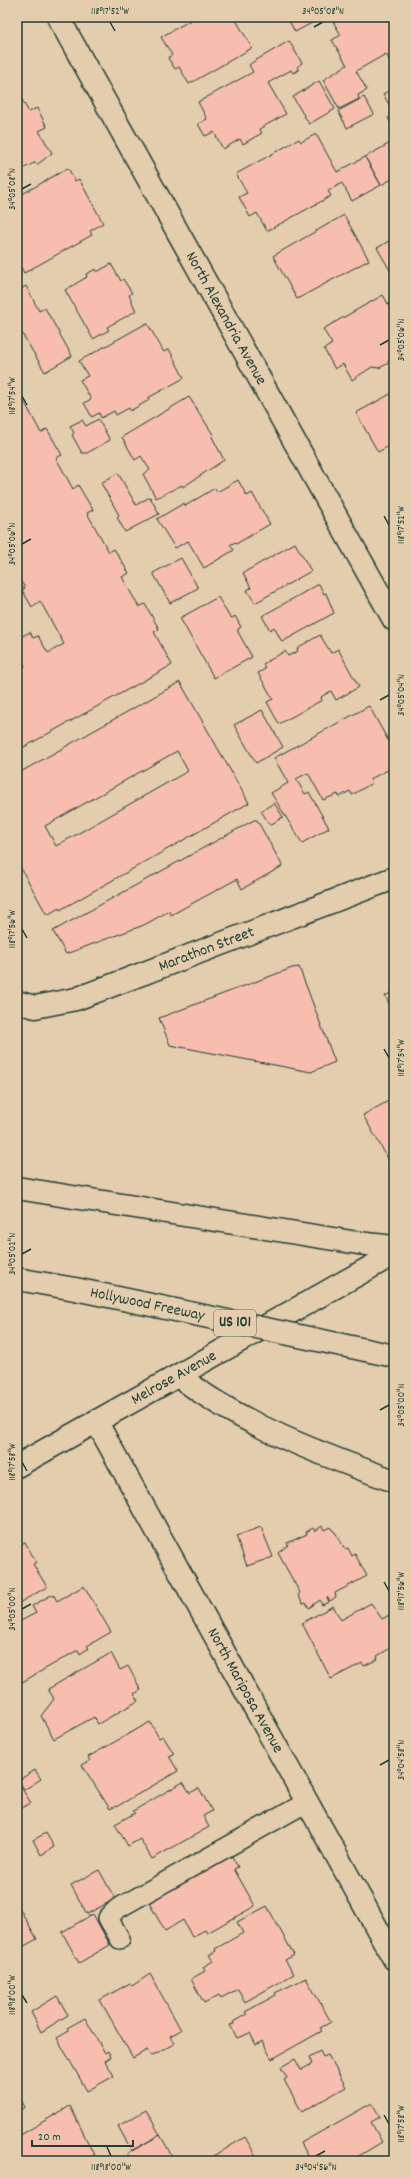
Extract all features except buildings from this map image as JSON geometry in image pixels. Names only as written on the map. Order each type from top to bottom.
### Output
[{"type":"main road","name":"North Alexandria Avenue","points":[[58,17],[394,620]]},
{"type":"main road","name":"Marathon Street","points":[[17,1002],[35,1007],[76,999],[394,878]]},
{"type":"main road","points":[[17,1188],[394,1247]]},
{"type":"main road","name":"Melrose Avenue","points":[[17,1466],[394,1254]]},
{"type":"main road","name":"Hollywood Freeway","points":[[17,1279],[75,1289],[394,1356]]},
{"type":"main road","points":[[179,1376],[200,1393],[223,1406],[319,1452],[394,1481]]},
{"type":"main road","name":"North Mariposa Avenue","points":[[96,1421],[394,1959]]},
{"type":"lane","points":[[120,1939],[108,1918],[117,1909],[307,1802]]}]
